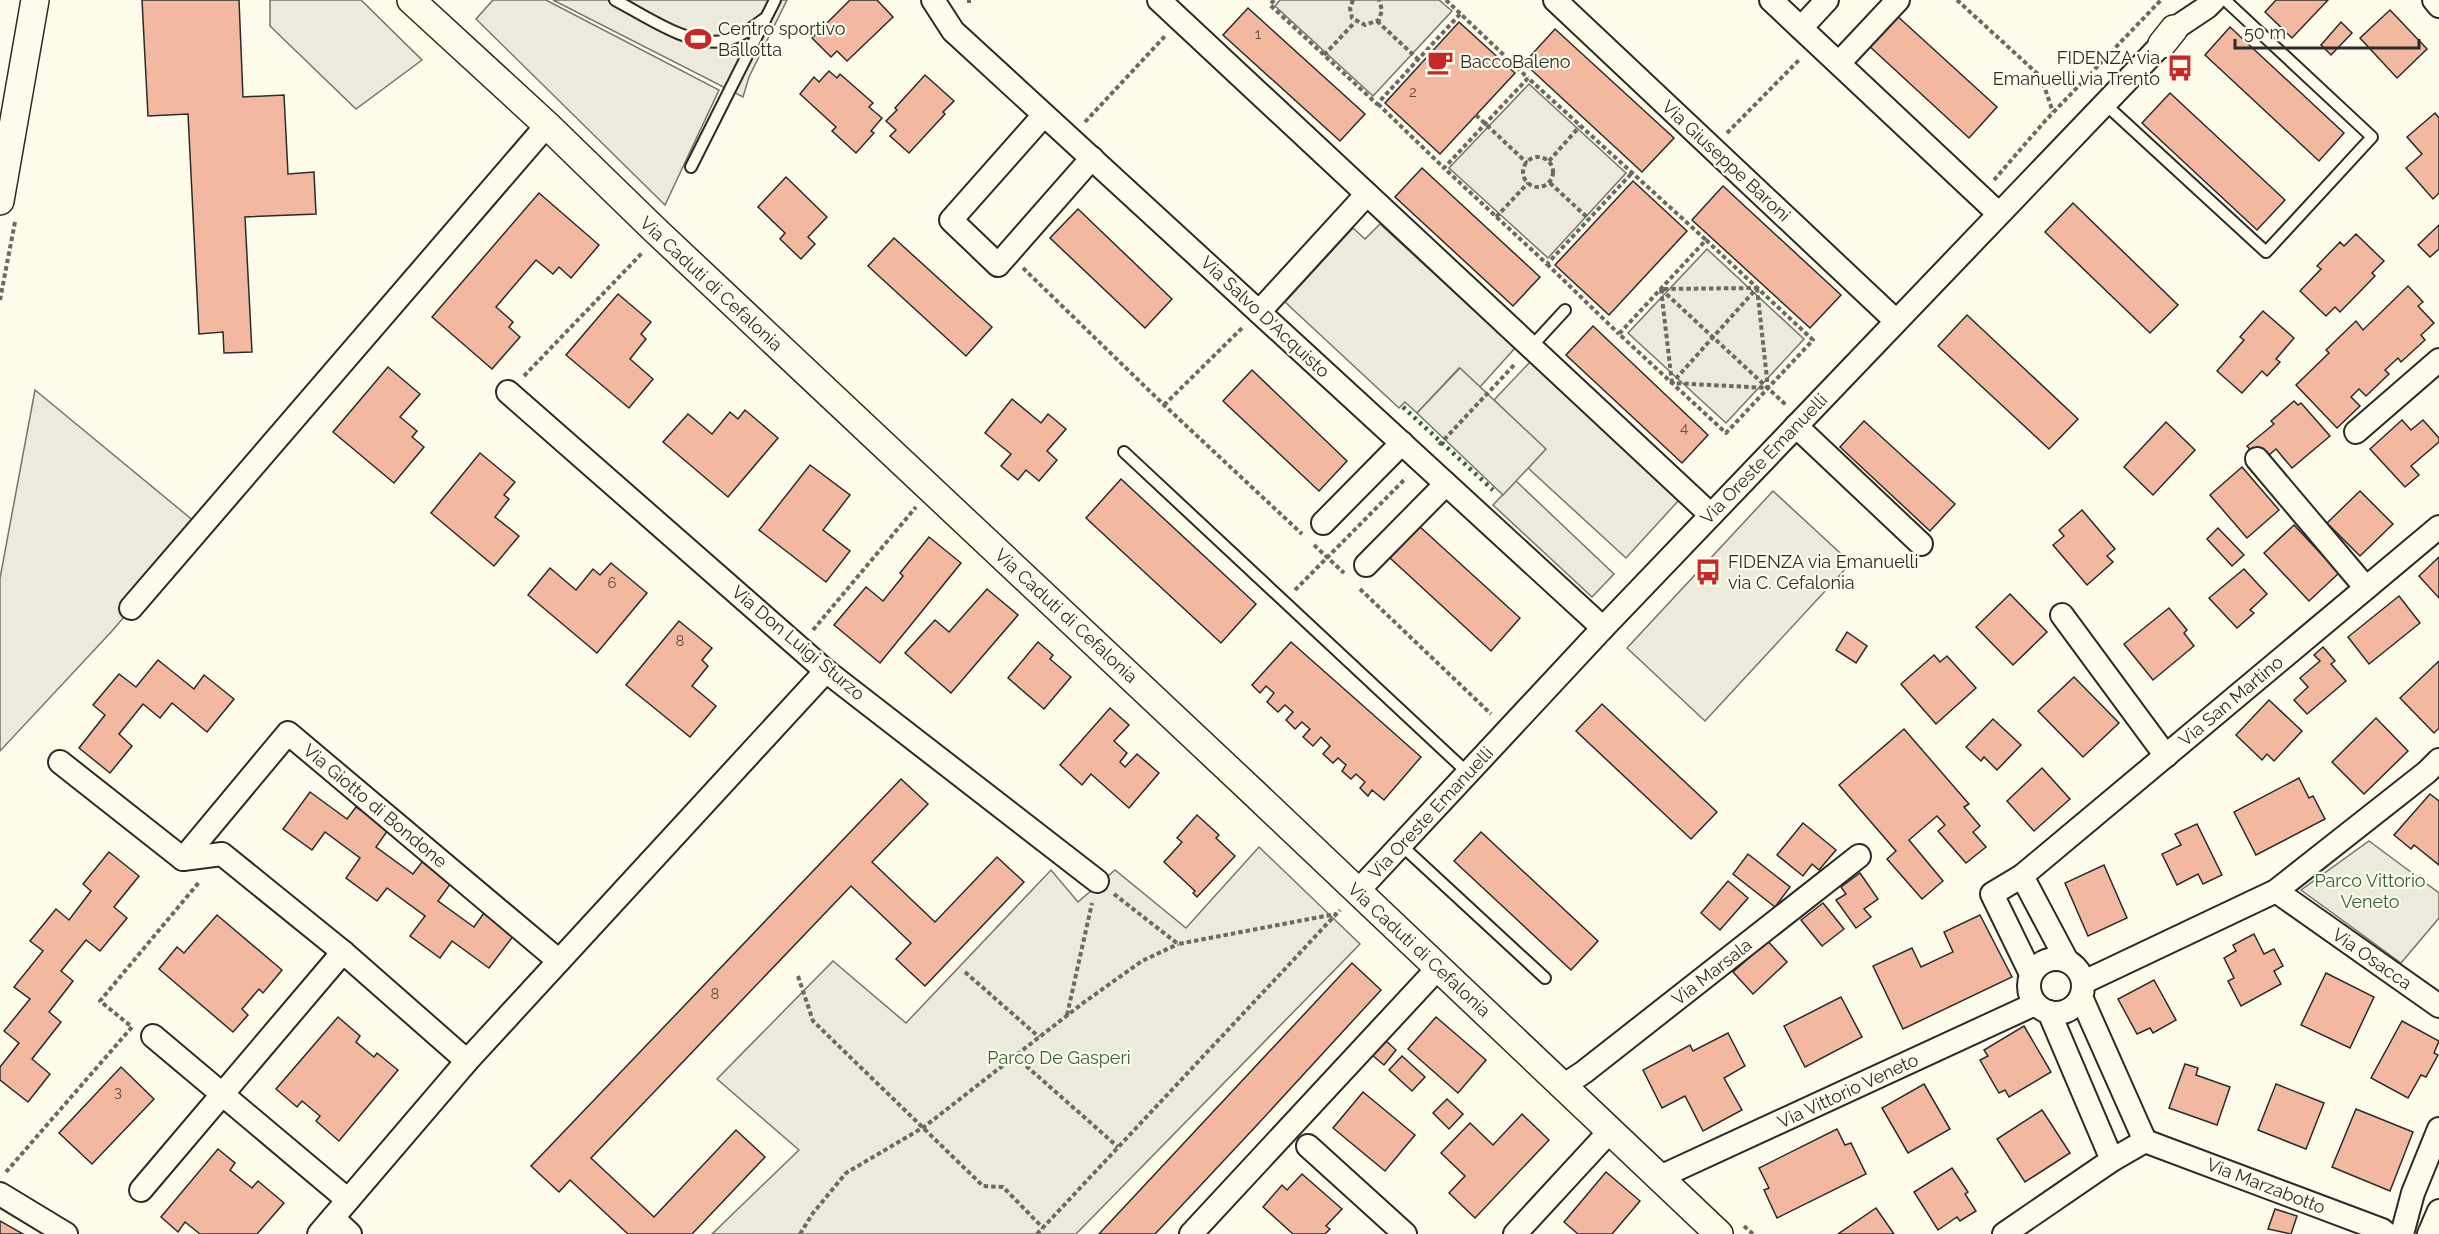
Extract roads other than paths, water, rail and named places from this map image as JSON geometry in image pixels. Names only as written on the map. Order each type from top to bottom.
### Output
[{"type":"street","points":[[0,201],[35,0]]},
{"type":"street","name":"Via Caduti di Cefalonia","points":[[411,0],[547,125],[655,231],[1719,1234]]},
{"type":"street","name":"Via Salvo D'Acquisto","points":[[933,0],[953,31],[1603,628]]},
{"type":"street","points":[[1159,0],[1711,515]]},
{"type":"street","name":"Via Giuseppe Baroni","points":[[1555,0],[1896,321]]},
{"type":"street","points":[[1771,0],[1999,214]]},
{"type":"street","points":[[1809,35],[1827,0]]},
{"type":"street","points":[[1839,63],[1898,0]]},
{"type":"street","name":"Via Oreste Emanuelli","points":[[1357,892],[1603,628],[2168,37],[2193,0]]},
{"type":"street","name":"Via Oreste Emanuelli","points":[[2168,37],[2214,0]]},
{"type":"street","points":[[1044,115],[951,220],[998,265],[1092,158]]},
{"type":"street","points":[[131,608],[547,125]]},
{"type":"street","points":[[1259,312],[1368,194]]},
{"type":"street","points":[[2356,432],[2439,360]]},
{"type":"street","name":"Via Don Luigi Sturzo","points":[[508,392],[826,671],[1098,881]]},
{"type":"street","points":[[1799,423],[1922,544]]},
{"type":"street","points":[[1323,523],[1402,443]]},
{"type":"street","points":[[2257,459],[2366,588]]},
{"type":"street","points":[[1356,576],[1446,484]]},
{"type":"street","name":"Via San Martino","points":[[2031,974],[1992,894],[2022,876],[2439,526]]},
{"type":"street","points":[[2062,615],[2166,756]]},
{"type":"street","points":[[350,1234],[326,1226],[467,1061],[826,671]]},
{"type":"street","name":"Via Giotto di Bondone","points":[[183,859],[288,733],[559,961]]},
{"type":"street","points":[[60,762],[183,859],[222,854],[343,952],[467,1061]]},
{"type":"street","points":[[2042,1008],[2064,1012],[2071,1009],[2083,989],[2276,891],[2435,772]]},
{"type":"street","name":"Via Marsala","points":[[1563,1086],[1584,1072],[1859,856]]},
{"type":"street","points":[[2004,1234],[2112,1160],[2145,1141],[2083,989],[2078,968],[2066,959],[2022,876]]},
{"type":"street","name":"Via Osacca","points":[[2276,891],[2439,1006]]},
{"type":"street","points":[[141,1190],[343,952]]},
{"type":"street","points":[[2066,959],[2058,958],[2042,962],[2031,974],[2029,990],[2042,1008],[2112,1160]]},
{"type":"street","points":[[1191,1234],[1438,968]]},
{"type":"street","name":"Via Vittorio Veneto","points":[[1660,1177],[2042,1008]]},
{"type":"street","points":[[153,1036],[348,1200]]},
{"type":"street","points":[[2402,1234],[2413,1193],[2439,1129]]},
{"type":"street","points":[[1520,1232],[1610,1131]]},
{"type":"street","name":"Via Marzabotto","points":[[2145,1141],[2382,1230],[2387,1234]]},
{"type":"street","points":[[1308,1146],[1405,1234]]},
{"type":"street","points":[[0,1194],[66,1234]]},
{"type":"street","points":[[2429,1234],[2439,1211]]},
{"type":"lane","points":[[615,0],[691,39],[723,41],[750,30],[768,15]]},
{"type":"lane","points":[[692,167],[775,0]]},
{"type":"lane","points":[[2105,104],[2266,252],[2372,137],[2225,0]]},
{"type":"lane","points":[[1531,347],[1565,310]]},
{"type":"lane","points":[[1124,452],[1468,773]]},
{"type":"lane","points":[[1401,845],[1545,978]]},
{"type":"place","name":"Centro sportivo Ballotta","points":[[698,39]]},
{"type":"place","name":"BaccoBaleno","points":[[1440,62]]},
{"type":"place","name":"FIDENZA via Emanuelli via Trento","points":[[2180,68]]},
{"type":"place","name":"FIDENZA via Emanuelli via C. Cefalonia","points":[[1708,572]]},
{"type":"park label","name":"Parco Vittorio Veneto","points":[[2370,891]]},
{"type":"park label","name":"Parco De Gasperi","points":[[1059,1058]]}]
